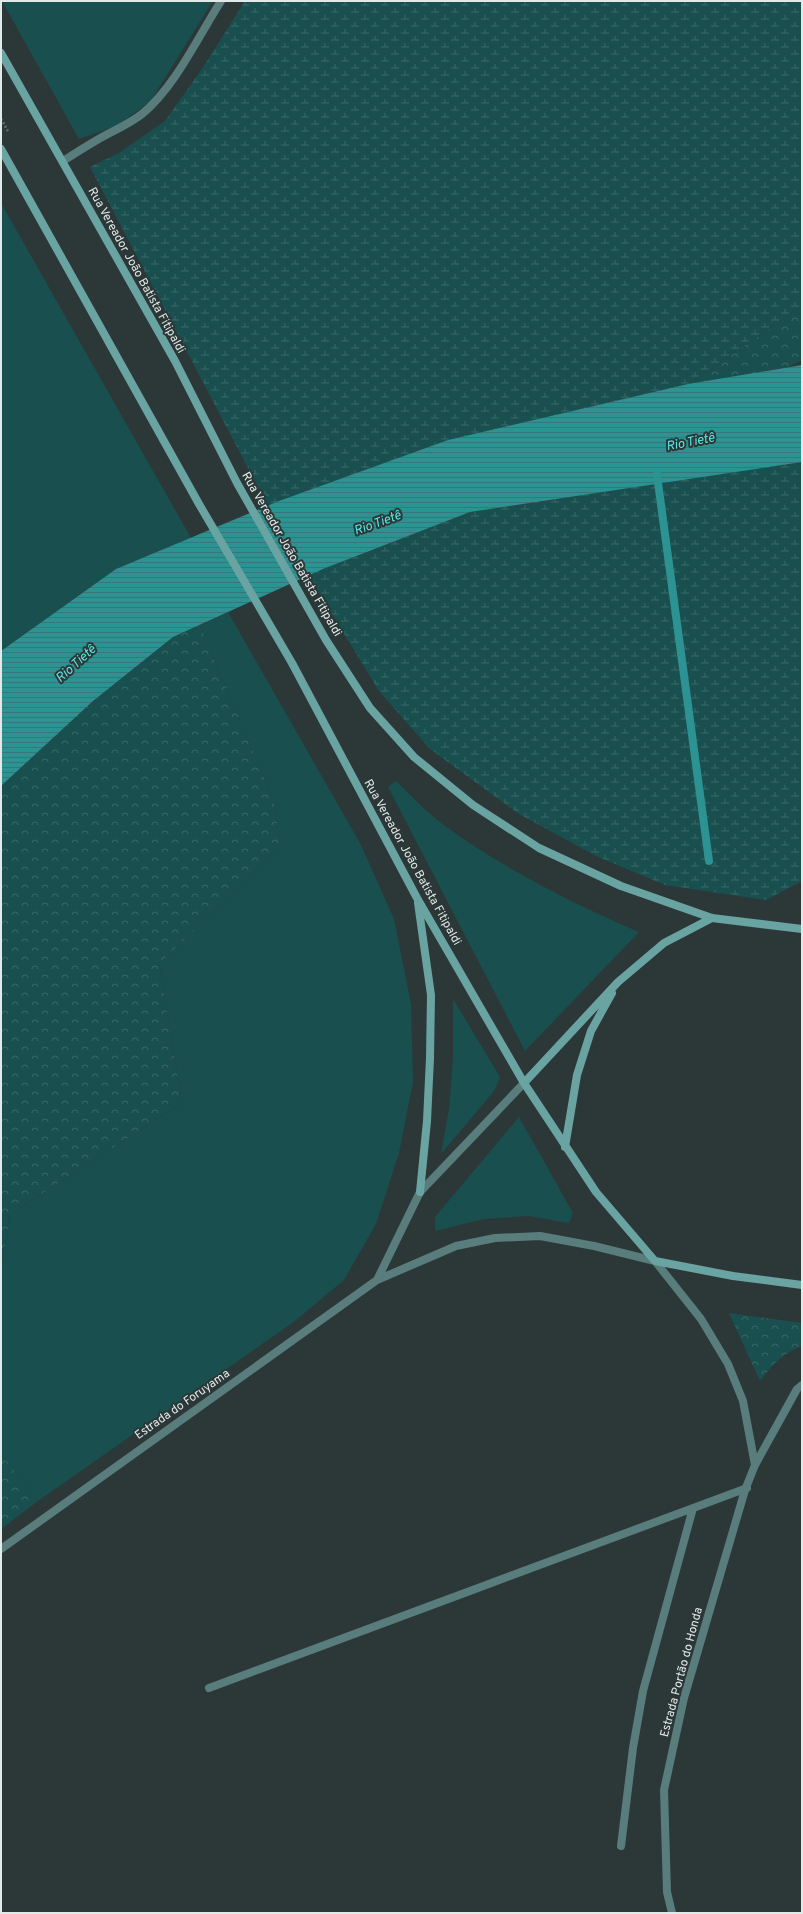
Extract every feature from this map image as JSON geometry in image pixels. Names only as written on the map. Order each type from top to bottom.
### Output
[{"type":"main road","name":"Rua Vereador João Batista Fitipaldi","points":[[1,53],[175,361],[237,483],[326,640],[370,708],[414,757],[473,805],[539,848],[608,880],[712,918],[802,930]]},
{"type":"main road","name":"Rua Vereador João Batista Fitipaldi","points":[[1,149],[199,504],[292,663],[417,898],[524,1083],[565,1148],[596,1192],[654,1261]]},
{"type":"main road","points":[[417,898],[431,995],[427,1120],[420,1192]]},
{"type":"main road","points":[[524,1083],[618,982],[664,943],[712,918]]},
{"type":"main road","points":[[565,1148],[577,1075],[591,1031],[618,982]]},
{"type":"main road","points":[[654,1261],[733,1276],[802,1285]]},
{"type":"street","points":[[63,161],[98,140],[122,128],[142,114],[159,97],[174,77],[221,1]]},
{"type":"street","points":[[377,1280],[420,1192],[524,1083]]},
{"type":"street","name":"Estrada do Foruyama","points":[[1,1549],[377,1280],[456,1246],[495,1238],[540,1236],[594,1246],[654,1261]]},
{"type":"street","points":[[654,1261],[701,1319],[728,1364],[743,1401],[755,1465]]},
{"type":"street","name":"Estrada Portão do Honda","points":[[672,1913],[667,1892],[664,1790],[684,1698],[755,1465],[797,1389],[802,1385]]},
{"type":"street","points":[[209,1688],[747,1488]]},
{"type":"street","points":[[622,1846],[633,1748],[643,1691],[689,1530],[693,1508]]},
{"type":"green space","points":[[2,1],[213,1],[150,102],[116,126],[79,139]]},
{"type":"green space","points":[[245,1],[802,1],[802,306],[688,384],[448,440],[268,506],[90,167],[119,153],[165,121],[202,69]]},
{"type":"green space","points":[[1,203],[191,538],[116,569],[1,651]]},
{"type":"green space","points":[[802,306],[802,360],[788,367],[688,384]]},
{"type":"green space","points":[[802,461],[802,881],[766,900],[665,885],[596,856],[519,814],[430,749],[379,691],[308,575],[470,512]]},
{"type":"green space","points":[[228,612],[360,843],[394,919],[411,1004],[413,1082],[399,1153],[376,1224],[344,1280],[295,1321],[38,1501],[1,1454],[1,1270],[10,1214],[182,1103],[159,964],[280,846],[274,801],[200,625]]},
{"type":"green space","points":[[200,625],[274,801],[280,846],[159,964],[182,1103],[10,1214],[1,1270],[1,786],[93,701],[173,637]]},
{"type":"green space","points":[[396,781],[441,823],[488,855],[562,896],[639,932],[525,1051],[388,787]]},
{"type":"green space","points":[[453,999],[500,1077],[494,1091],[441,1154],[449,1109],[453,1060]]},
{"type":"green space","points":[[519,1117],[573,1213],[569,1223],[528,1216],[483,1219],[435,1231],[435,1217]]},
{"type":"green space","points":[[729,1313],[802,1323],[802,1346],[789,1352],[778,1360],[760,1381]]},
{"type":"green space","points":[[1,1454],[38,1501],[1,1529]]},
{"type":"water","name":"Rio Tietê","points":[[802,365],[802,462],[470,512],[323,569],[173,637],[93,701],[1,786],[1,651],[116,569],[279,501],[448,440],[688,384]]},
{"type":"waterway","points":[[657,475],[709,861]]}]
